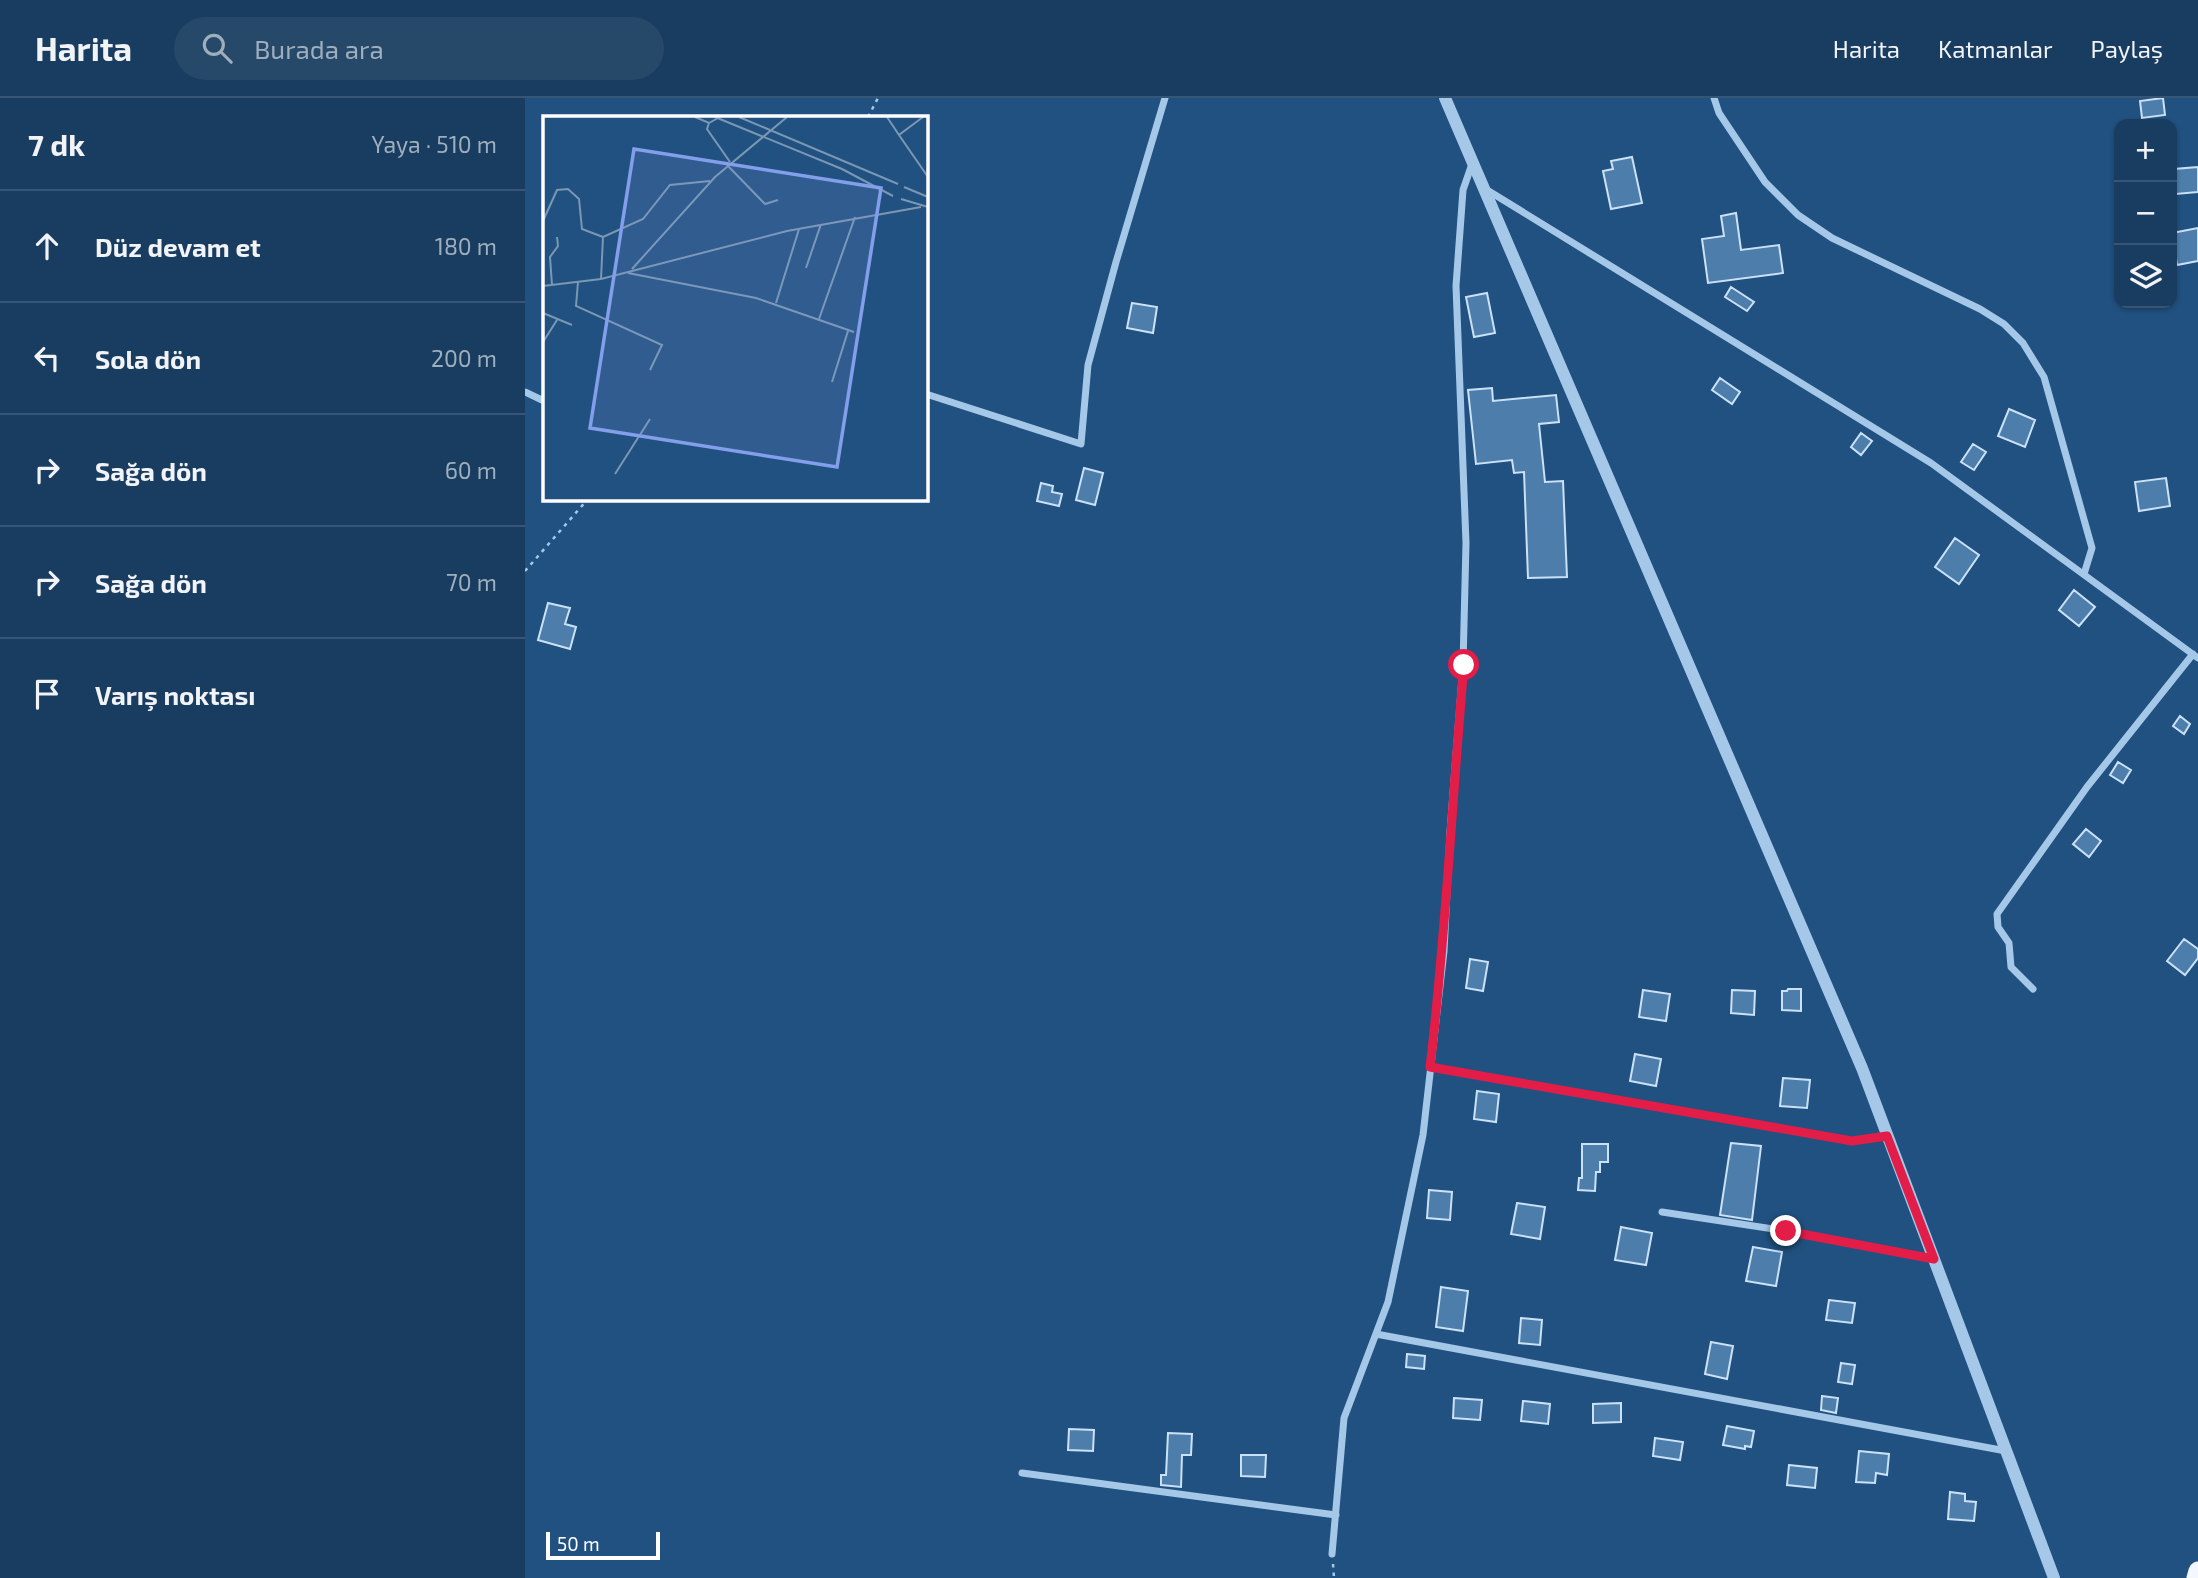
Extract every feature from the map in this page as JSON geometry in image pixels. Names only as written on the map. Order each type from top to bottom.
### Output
[{"type":"highway","points":[[2196,1578],[2198,1571]]},
{"type":"street","points":[[927,394],[1081,444],[1088,365],[1165,98]]},
{"type":"street","points":[[1445,98],[1862,1068],[2054,1578]]},
{"type":"street","points":[[1714,98],[1719,113],[1765,182],[1798,215],[1832,238],[1980,309],[2004,324],[2024,343],[2044,377],[2092,548],[2084,574]]},
{"type":"street","points":[[1332,1554],[1344,1418],[1388,1302],[1420,1147],[1444,951],[1450,832],[1464,665],[1466,543],[1456,286],[1463,191],[1473,163]]},
{"type":"street","points":[[1483,188],[1931,463],[2195,656],[2087,787],[1997,914],[1998,927],[2009,943],[2011,967],[2033,989]]},
{"type":"street","points":[[525,392],[543,401]]},
{"type":"street","points":[[1430,1067],[1852,1141],[1887,1136]]},
{"type":"street","points":[[1662,1212],[1786,1231],[1934,1259]]},
{"type":"street","points":[[1376,1334],[2006,1451]]},
{"type":"street","points":[[1021,1473],[1336,1515]]},
{"type":"path","points":[[868,116],[877,98]]},
{"type":"path","points":[[525,571],[587,500]]},
{"type":"building","points":[[2163,98],[2165,115],[2142,118],[2140,101]]},
{"type":"building","points":[[1632,157],[1642,203],[1611,209],[1603,171],[1613,169],[1611,161]]},
{"type":"building","points":[[2198,167],[2198,192],[2177,194],[2177,169]]},
{"type":"building","points":[[1736,213],[1741,250],[1779,245],[1783,273],[1708,283],[1702,239],[1724,236],[1721,216]]},
{"type":"building","points":[[2198,228],[2198,261],[2177,265],[2177,232]]},
{"type":"building","points":[[1731,287],[1754,302],[1747,311],[1725,297]]},
{"type":"building","points":[[1487,293],[1495,333],[1474,337],[1466,297]]},
{"type":"building","points":[[1132,303],[1157,307],[1153,333],[1127,328]]},
{"type":"building","points":[[1720,378],[1740,392],[1732,404],[1712,390]]},
{"type":"building","points":[[1492,388],[1493,401],[1556,395],[1559,422],[1539,424],[1545,482],[1563,481],[1567,577],[1528,578],[1524,472],[1514,473],[1512,460],[1476,464],[1468,390]]},
{"type":"building","points":[[2009,409],[2035,420],[2025,447],[1998,436]]},
{"type":"building","points":[[1861,433],[1872,441],[1861,455],[1851,447]]},
{"type":"building","points":[[1973,444],[1986,452],[1974,470],[1961,462]]},
{"type":"building","points":[[1084,468],[1103,473],[1095,505],[1076,500]]},
{"type":"building","points":[[2166,478],[2170,506],[2139,511],[2135,482]]},
{"type":"building","points":[[1041,483],[1053,486],[1052,492],[1062,494],[1059,506],[1037,501]]},
{"type":"building","points":[[1955,538],[1979,555],[1959,584],[1935,567]]},
{"type":"building","points":[[2074,590],[2095,607],[2079,626],[2059,610]]},
{"type":"building","points":[[548,603],[570,608],[565,624],[576,627],[570,649],[538,640]]},
{"type":"building","points":[[2180,716],[2190,724],[2184,734],[2173,726]]},
{"type":"building","points":[[2118,762],[2131,770],[2123,783],[2110,775]]},
{"type":"building","points":[[2086,829],[2101,841],[2089,857],[2073,844]]},
{"type":"building","points":[[2184,939],[2198,949],[2198,958],[2185,975],[2167,961]]},
{"type":"building","points":[[1470,959],[1488,962],[1483,991],[1466,988]]},
{"type":"building","points":[[1801,989],[1801,1011],[1782,1010],[1782,991]]},
{"type":"building","points":[[1643,990],[1670,994],[1666,1021],[1639,1017]]},
{"type":"building","points":[[1732,990],[1755,991],[1754,1015],[1731,1013]]},
{"type":"building","points":[[1635,1054],[1661,1059],[1656,1086],[1630,1081]]},
{"type":"building","points":[[1783,1078],[1810,1080],[1807,1108],[1780,1106]]},
{"type":"building","points":[[1477,1091],[1499,1094],[1496,1122],[1474,1119]]},
{"type":"building","points":[[1731,1143],[1761,1146],[1752,1220],[1720,1215]]},
{"type":"building","points":[[1582,1144],[1608,1144],[1608,1162],[1600,1162],[1600,1172],[1596,1172],[1595,1191],[1578,1190],[1579,1178],[1582,1178]]},
{"type":"building","points":[[1429,1190],[1452,1192],[1450,1220],[1427,1218]]},
{"type":"building","points":[[1517,1203],[1545,1207],[1540,1239],[1511,1234]]},
{"type":"building","points":[[1621,1227],[1652,1233],[1646,1265],[1615,1260]]},
{"type":"building","points":[[1753,1247],[1782,1252],[1776,1286],[1746,1281]]},
{"type":"building","points":[[1441,1287],[1468,1291],[1463,1331],[1436,1327]]},
{"type":"building","points":[[1829,1300],[1855,1303],[1852,1323],[1826,1320]]},
{"type":"building","points":[[1521,1318],[1542,1320],[1540,1345],[1519,1343]]},
{"type":"building","points":[[1711,1342],[1733,1346],[1727,1379],[1705,1374]]},
{"type":"building","points":[[1407,1354],[1425,1356],[1424,1369],[1406,1367]]},
{"type":"building","points":[[1841,1363],[1855,1365],[1852,1384],[1838,1382]]},
{"type":"building","points":[[1822,1396],[1838,1398],[1836,1413],[1821,1410]]},
{"type":"building","points":[[1454,1398],[1482,1400],[1480,1420],[1453,1418]]},
{"type":"building","points":[[1523,1401],[1550,1404],[1548,1424],[1521,1421]]},
{"type":"building","points":[[1621,1403],[1621,1422],[1593,1423],[1593,1404]]},
{"type":"building","points":[[1727,1426],[1754,1431],[1751,1447],[1745,1446],[1745,1449],[1723,1445]]},
{"type":"building","points":[[1069,1429],[1094,1430],[1093,1451],[1068,1450]]},
{"type":"building","points":[[1168,1433],[1192,1434],[1191,1455],[1182,1455],[1181,1487],[1161,1485],[1161,1475],[1166,1475]]},
{"type":"building","points":[[1655,1438],[1683,1442],[1680,1460],[1653,1456]]},
{"type":"building","points":[[1859,1451],[1889,1454],[1887,1475],[1876,1473],[1875,1483],[1856,1482]]},
{"type":"building","points":[[1241,1455],[1266,1455],[1265,1477],[1241,1476]]},
{"type":"building","points":[[1789,1465],[1817,1468],[1815,1488],[1787,1485]]},
{"type":"building","points":[[1950,1492],[1965,1494],[1965,1501],[1976,1502],[1974,1521],[1948,1519]]},
{"type":"route","points":[[1464,665],[1450,832],[1444,951],[1430,1067],[1852,1141],[1887,1136],[1934,1259],[1786,1231]]}]
